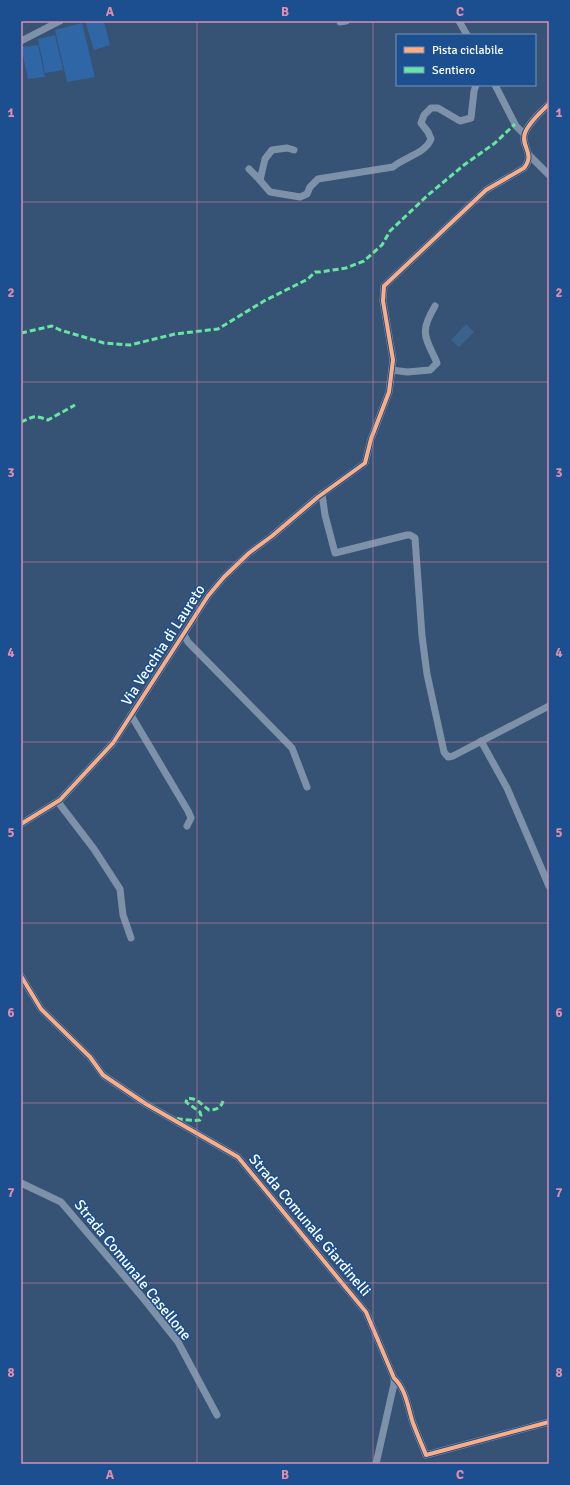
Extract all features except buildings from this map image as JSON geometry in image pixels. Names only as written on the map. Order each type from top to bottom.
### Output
[{"type":"street","points":[[21,41],[60,21]]},
{"type":"street","points":[[459,21],[466,34]]},
{"type":"street","points":[[249,169],[270,192],[300,197],[307,194],[310,187],[318,179],[393,168],[397,163],[424,149],[429,144],[431,139],[421,123],[424,115],[431,108],[438,108],[460,121],[471,118],[476,86]]},
{"type":"street","points":[[496,86],[516,126],[524,134]]},
{"type":"street","points":[[549,104],[527,127],[524,134],[529,155],[549,175]]},
{"type":"street","points":[[260,180],[265,160],[272,150],[287,148],[294,150]]},
{"type":"street","name":"Via Vecchia di Laureto","points":[[21,824],[58,802],[113,743],[208,596],[224,577],[249,553],[322,494],[365,463],[371,439],[389,392],[392,370],[393,360],[384,301],[384,286],[486,190],[524,168],[529,155]]},
{"type":"street","points":[[392,370],[407,372],[430,370],[437,363],[425,336],[426,321],[435,306]]},
{"type":"street","points":[[322,494],[335,553],[407,535],[415,538],[422,636],[427,674],[444,752],[448,756],[453,756],[549,706]]},
{"type":"street","points":[[184,635],[188,642],[292,748],[307,787]]},
{"type":"street","points":[[131,715],[188,811],[191,818],[187,826]]},
{"type":"street","points":[[481,741],[507,788],[549,886]]},
{"type":"street","points":[[58,802],[94,849],[120,890],[123,915],[131,938]]},
{"type":"street","name":"Strada Comunale Giardinelli","points":[[21,976],[41,1009],[90,1057],[103,1075],[146,1104],[238,1157],[366,1312],[394,1378],[405,1396],[414,1425],[426,1455],[549,1422]]},
{"type":"street","name":"Strada Comunale Casellone","points":[[21,1183],[61,1202],[143,1298],[178,1342],[217,1415]]},
{"type":"street","points":[[376,1464],[394,1384],[394,1378]]},
{"type":"shaded area","points":[[85,21],[104,21],[110,45],[94,50]]},
{"type":"shaded area","points":[[82,23],[95,77],[67,82],[55,30]]},
{"type":"shaded area","points":[[55,35],[63,70],[45,73],[38,39]]},
{"type":"shaded area","points":[[38,45],[45,77],[28,79],[21,47]]},
{"type":"shaded area","points":[[466,324],[474,332],[459,347],[451,340]]},
{"type":"marked path","points":[[21,333],[52,326],[60,330],[104,343],[130,345],[175,334],[218,329],[264,301],[308,279],[315,272],[346,268],[364,261],[382,245],[390,231],[428,195],[464,165],[495,143],[515,124]]},
{"type":"marked path","points":[[21,422],[34,417],[40,417],[48,420],[75,405]]},
{"type":"marked path","points":[[177,1118],[200,1120],[200,1112],[186,1102],[187,1099],[190,1098],[196,1100],[209,1110],[218,1108],[223,1101]]},
{"type":"cycle path","points":[[21,824],[60,800],[113,743],[208,596],[224,577],[249,553],[272,536],[318,497],[365,463],[371,439],[389,392],[393,360],[383,301],[384,286],[486,190],[524,168],[529,158],[524,142],[525,133],[532,121],[549,104]]},
{"type":"cycle path","points":[[21,976],[41,1009],[90,1057],[103,1075],[146,1104],[238,1157],[366,1312],[394,1378],[404,1393],[413,1423],[426,1455],[549,1422]]}]
